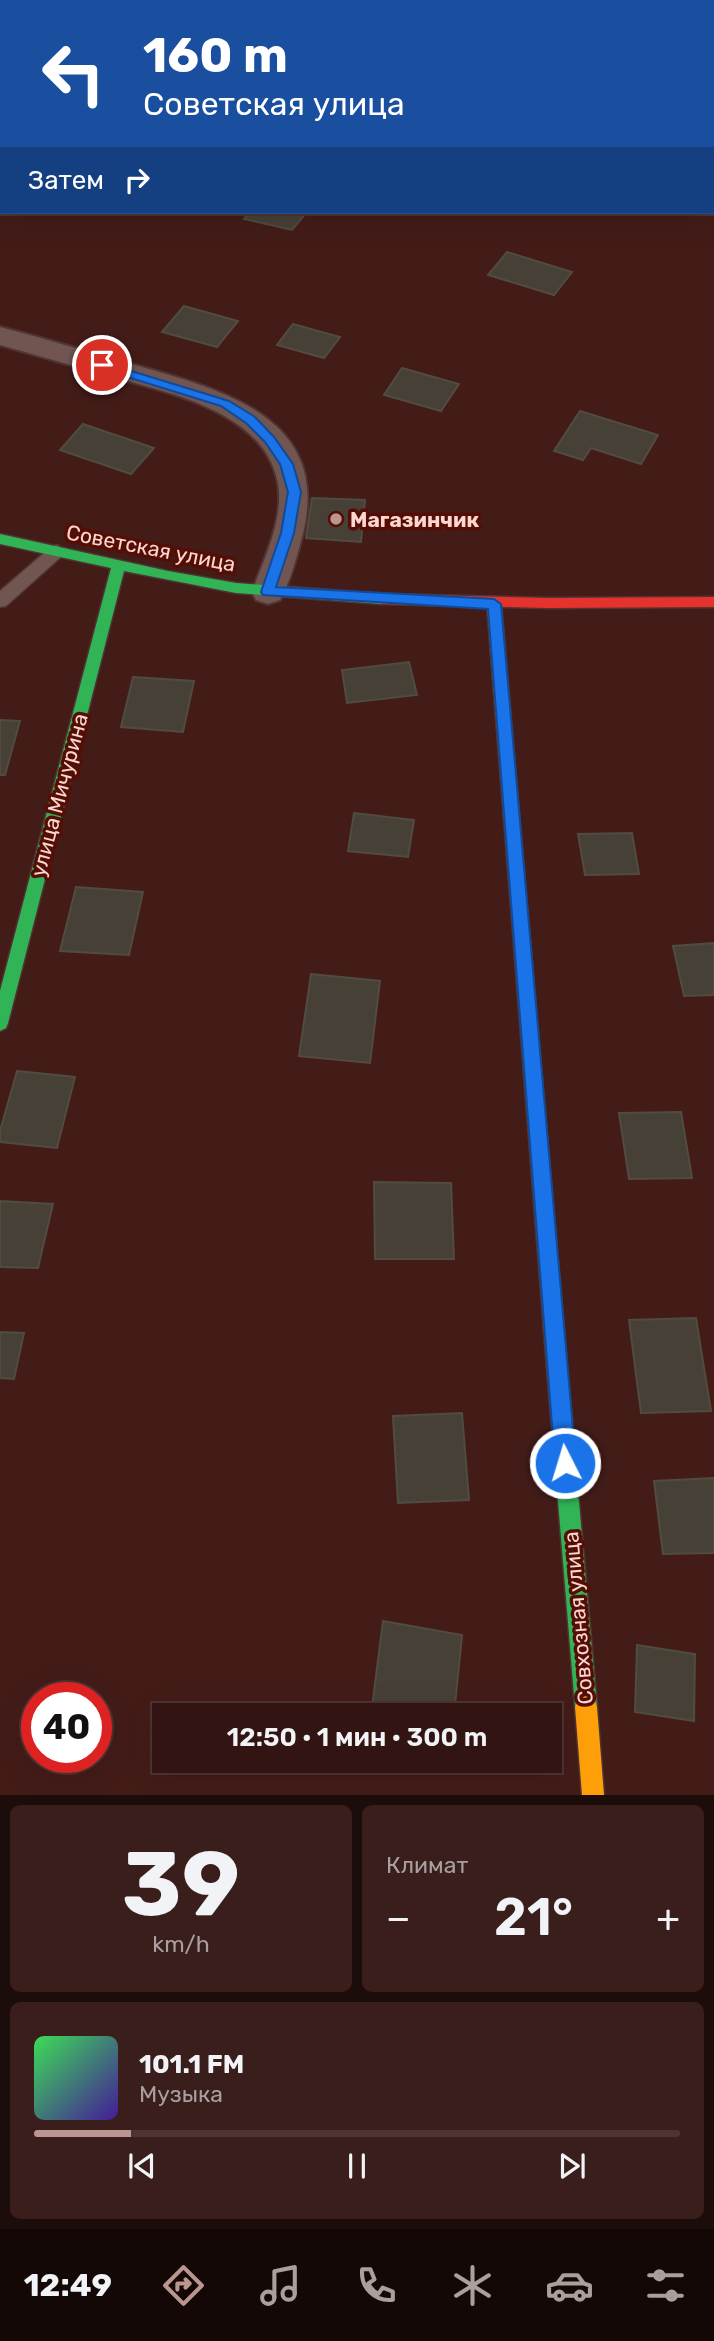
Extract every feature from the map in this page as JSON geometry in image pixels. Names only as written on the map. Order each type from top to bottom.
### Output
[{"type":"street","points":[[0,336],[179,387],[225,404],[250,420],[270,439],[286,464],[295,492],[288,533],[268,592]]},
{"type":"street","name":"Советская улица","points":[[0,539],[118,567],[268,592],[494,604],[714,602]]},
{"type":"street","name":"улица Мичурина","points":[[0,1023],[118,567]]},
{"type":"street","name":"Совхозная улица","points":[[494,604],[593,1795]]},
{"type":"lane","points":[[0,601],[57,551]]},
{"type":"building","points":[[248,214],[305,214],[292,230],[244,219]]},
{"type":"building","points":[[507,252],[572,272],[554,295],[488,275]]},
{"type":"building","points":[[184,306],[238,321],[217,347],[162,332]]},
{"type":"building","points":[[293,324],[340,337],[324,358],[277,345]]},
{"type":"building","points":[[402,368],[459,384],[441,411],[384,395]]},
{"type":"building","points":[[580,411],[658,435],[641,464],[591,448],[583,460],[554,451]]},
{"type":"building","points":[[83,424],[154,448],[131,474],[60,450]]},
{"type":"building","name":"Магазинчик","points":[[312,498],[365,500],[361,542],[306,538]]},
{"type":"building","points":[[409,662],[417,695],[347,703],[342,670]]},
{"type":"building","points":[[133,677],[194,681],[183,732],[121,727]]},
{"type":"building","points":[[0,720],[20,721],[5,775],[0,775]]},
{"type":"building","points":[[354,813],[414,820],[408,857],[348,851]]},
{"type":"building","points":[[632,833],[639,874],[585,875],[578,834]]},
{"type":"building","points":[[76,887],[143,892],[129,955],[60,951]]},
{"type":"building","points":[[714,943],[714,995],[684,996],[673,946]]},
{"type":"building","points":[[311,974],[380,981],[370,1063],[299,1056]]},
{"type":"building","points":[[17,1071],[75,1077],[57,1148],[0,1142],[0,1131]]},
{"type":"building","points":[[681,1112],[692,1178],[629,1179],[619,1113]]},
{"type":"building","points":[[374,1182],[451,1183],[454,1259],[375,1259]]},
{"type":"building","points":[[0,1201],[53,1204],[38,1268],[0,1267]]},
{"type":"building","points":[[696,1318],[711,1411],[641,1413],[629,1320]]},
{"type":"building","points":[[0,1332],[24,1333],[14,1379],[0,1378]]},
{"type":"building","points":[[462,1413],[469,1500],[398,1503],[393,1416]]},
{"type":"building","points":[[714,1478],[714,1553],[663,1554],[654,1481]]},
{"type":"building","points":[[383,1621],[462,1635],[455,1703],[373,1703]]},
{"type":"building","points":[[637,1645],[695,1654],[694,1721],[635,1712]]},
{"type":"traffic: fast","points":[[0,539],[236,588],[382,599]]},
{"type":"traffic: fast","points":[[0,1023],[118,567]]},
{"type":"traffic: fast","points":[[555,1343],[586,1707]]},
{"type":"traffic: slow","points":[[494,604],[520,919]]},
{"type":"traffic: slow","points":[[586,1707],[593,1795]]},
{"type":"traffic: jam","points":[[382,599],[548,603],[714,602]]},
{"type":"traffic: jam","points":[[520,919],[555,1343]]},
{"type":"place","name":"Магазинчик","points":[[336,519]]},
{"type":"route","points":[[102,365],[179,387],[225,404],[250,420],[270,439],[286,464],[295,492],[288,533],[268,592],[494,604],[565,1463]]}]
